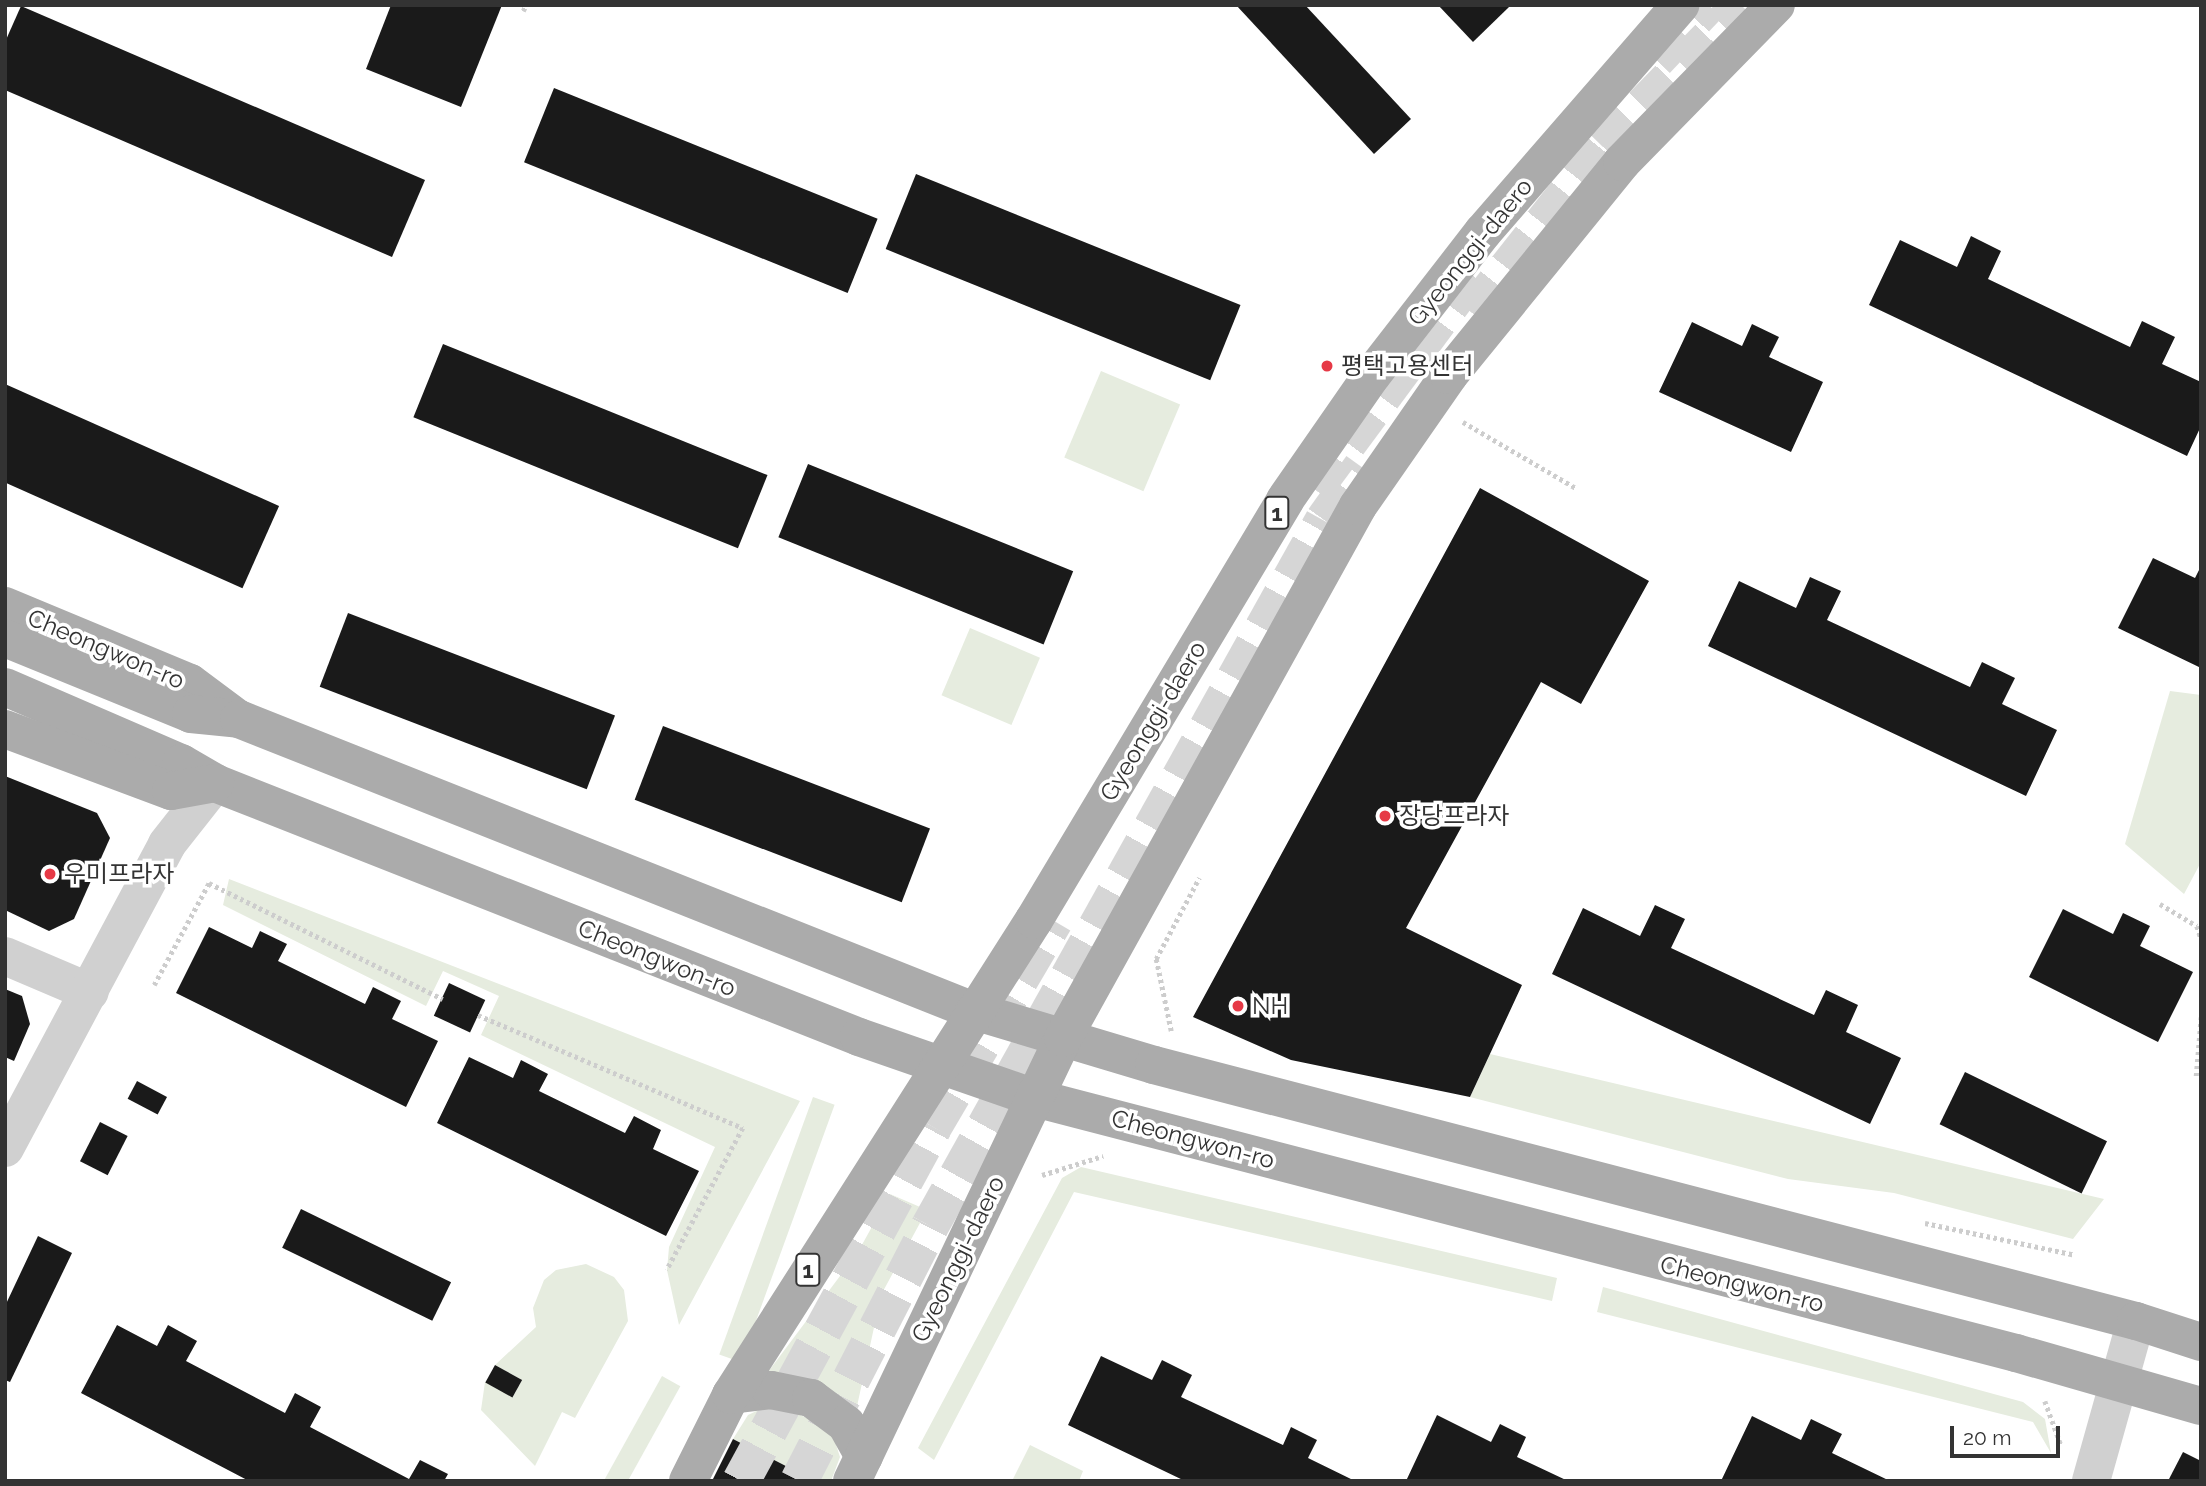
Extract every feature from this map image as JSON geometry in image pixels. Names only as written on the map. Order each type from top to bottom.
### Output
[{"type":"main road","name":"Gyeonggi-daero","points":[[858,1469],[1063,1038],[1366,495],[1450,375],[1622,162],[1776,5]]},
{"type":"main road","name":"Gyeonggi-daero","points":[[688,1481],[731,1395],[1034,920],[1285,500],[1372,375],[1483,232],[1669,9]]},
{"type":"main road","name":"Cheongwon-ro","points":[[5,606],[190,683],[239,719],[974,1011],[1063,1038],[2136,1321],[2201,1342]]},
{"type":"main road","name":"Cheongwon-ro","points":[[5,638],[191,714],[239,719]]},
{"type":"main road","name":"Cheongwon-ro","points":[[5,687],[181,763],[215,783],[939,1066],[1035,1098],[2118,1380],[2201,1406]]},
{"type":"main road","points":[[5,729],[171,791],[215,783]]},
{"type":"main road","points":[[731,1395],[771,1390],[811,1398],[846,1424],[858,1469]]},
{"type":"street","points":[[5,1148],[167,844],[215,783]]},
{"type":"street","points":[[5,956],[90,992]]},
{"type":"street","points":[[2079,1469],[2118,1380],[2136,1321]]},
{"type":"path","points":[[1452,430],[1468,409]]},
{"type":"path","points":[[1460,420],[1576,488]]},
{"type":"path","points":[[1180,1034],[1171,1032],[1156,959],[1206,865]]},
{"type":"path","points":[[154,985],[209,883],[443,999]]},
{"type":"path","points":[[2160,904],[2197,926],[2201,938]]},
{"type":"path","points":[[478,1015],[743,1128],[667,1270]]},
{"type":"path","points":[[2196,1076],[2201,1017]]},
{"type":"path","points":[[1036,1185],[1042,1173],[1111,1153]]},
{"type":"path","points":[[2035,1397],[2046,1402],[2079,1469]]},
{"type":"shaded area","points":[[1101,371],[1180,405],[1143,491],[1064,458]]},
{"type":"shaded area","points":[[970,628],[1040,658],[1011,725],[941,695]]},
{"type":"shaded area","points":[[2170,691],[2201,695],[2201,862],[2184,894],[2125,844]]},
{"type":"shaded area","points":[[229,879],[800,1101],[679,1325],[667,1270],[669,1247],[715,1147],[481,1035],[499,996],[443,971],[426,1006],[223,905]]},
{"type":"shaded area","points":[[1490,1054],[2104,1199],[2073,1239],[1894,1193],[1788,1179],[1470,1097]]},
{"type":"shaded area","points":[[813,1097],[835,1105],[741,1362],[719,1354]]},
{"type":"shaded area","points":[[1081,1167],[1557,1278],[1552,1301],[1074,1192],[934,1460],[918,1448],[1062,1178]]},
{"type":"shaded area","points":[[890,1194],[927,1210],[881,1295],[856,1411],[762,1380],[858,1252]]},
{"type":"shaded area","points":[[586,1264],[614,1277],[624,1290],[628,1321],[575,1418],[562,1412],[535,1466],[481,1410],[485,1382],[513,1397],[522,1380],[495,1365],[536,1327],[533,1308],[544,1280],[556,1270]]},
{"type":"shaded area","points":[[1603,1287],[2023,1402],[2045,1419],[2051,1453],[2033,1422],[1597,1312]]},
{"type":"shaded area","points":[[662,1376],[680,1386],[628,1481],[604,1480]]},
{"type":"shaded area","points":[[774,1403],[831,1429],[840,1457],[831,1481],[815,1481],[733,1439],[748,1415]]},
{"type":"shaded area","points":[[1030,1445],[1083,1471],[1079,1481],[1012,1481]]},
{"type":"building","points":[[391,5],[502,5],[461,107],[366,69]]},
{"type":"building","points":[[1236,5],[1305,5],[1411,119],[1374,154]]},
{"type":"building","points":[[1438,5],[1508,5],[1509,7],[1473,42]]},
{"type":"building","points":[[21,6],[425,180],[392,257],[5,90],[5,42]]},
{"type":"building","points":[[554,88],[878,219],[848,293],[524,162]]},
{"type":"building","points":[[916,174],[1241,305],[1210,380],[886,249]]},
{"type":"building","points":[[1971,236],[2001,251],[1988,279],[2130,347],[2142,321],[2175,337],[2162,364],[2201,382],[2201,426],[2187,456],[1869,305],[1900,240],[1957,267]]},
{"type":"building","points":[[1692,322],[1742,346],[1752,324],[1779,337],[1769,357],[1823,382],[1791,452],[1659,392]]},
{"type":"building","points":[[443,344],[768,475],[738,548],[413,417]]},
{"type":"building","points":[[5,384],[279,506],[242,588],[5,483]]},
{"type":"building","points":[[808,464],[1073,571],[1044,644],[778,537]]},
{"type":"building","name":"장당프라자","points":[[1480,488],[1649,581],[1581,704],[1541,682],[1406,928],[1522,985],[1470,1097],[1291,1060],[1193,1017]]},
{"type":"building","points":[[2153,558],[2195,578],[2201,566],[2201,668],[2118,628]]},
{"type":"building","points":[[1810,577],[1841,591],[1827,620],[1970,687],[1982,662],[2015,678],[2002,704],[2057,730],[2026,796],[1708,646],[1739,581],[1796,608]]},
{"type":"building","points":[[348,613],[615,715],[587,789],[320,687]]},
{"type":"building","points":[[663,726],[930,828],[902,902],[635,800]]},
{"type":"building","name":"우미프라자","points":[[5,776],[97,813],[110,838],[74,919],[49,931],[5,910]]},
{"type":"building","points":[[1655,905],[1685,919],[1671,948],[1814,1015],[1826,990],[1858,1005],[1846,1032],[1901,1058],[1870,1124],[1552,974],[1583,908],[1640,936]]},
{"type":"building","points":[[2063,909],[2113,934],[2123,913],[2150,926],[2140,946],[2193,972],[2158,1042],[2029,977]]},
{"type":"building","points":[[209,927],[252,948],[260,931],[287,944],[278,961],[365,1004],[373,987],[401,1001],[392,1019],[438,1041],[406,1107],[176,993]]},
{"type":"building","points":[[449,983],[485,1000],[470,1033],[434,1016]]},
{"type":"building","points":[[5,989],[22,996],[30,1024],[14,1061],[5,1057]]},
{"type":"building","points":[[469,1057],[513,1078],[521,1060],[548,1074],[539,1091],[625,1133],[634,1116],[661,1130],[653,1149],[699,1171],[666,1236],[437,1123]]},
{"type":"building","points":[[1965,1072],[2107,1141],[2082,1193],[1940,1124]]},
{"type":"building","points":[[137,1081],[167,1097],[158,1115],[128,1099]]},
{"type":"building","points":[[100,1122],[128,1136],[108,1175],[80,1161]]},
{"type":"building","points":[[301,1209],[451,1282],[432,1321],[282,1248]]},
{"type":"building","points":[[38,1236],[72,1253],[10,1382],[5,1380],[5,1306]]},
{"type":"building","points":[[117,1325],[157,1346],[168,1325],[197,1341],[186,1361],[285,1413],[295,1393],[321,1407],[310,1427],[409,1479],[420,1460],[448,1474],[444,1481],[249,1481],[81,1393]]},
{"type":"building","points":[[1101,1356],[1152,1380],[1162,1360],[1192,1375],[1181,1397],[1283,1445],[1291,1427],[1317,1440],[1308,1458],[1355,1481],[1185,1481],[1068,1425]]},
{"type":"building","points":[[495,1365],[522,1380],[512,1398],[485,1382]]},
{"type":"building","points":[[1437,1415],[1491,1442],[1500,1424],[1526,1437],[1517,1457],[1568,1481],[1406,1481]]},
{"type":"building","points":[[1752,1416],[1801,1440],[1811,1419],[1842,1434],[1832,1453],[1890,1481],[1721,1481]]},
{"type":"building","points":[[733,1439],[815,1481],[712,1481]]},
{"type":"building","points":[[2183,1452],[2201,1461],[2201,1481],[2168,1481]]},
{"type":"tunnel","points":[[1656,60],[1708,5]]},
{"type":"tunnel","points":[[1472,313],[1603,147],[1741,5]]},
{"type":"tunnel","points":[[1314,489],[1476,270]]},
{"type":"tunnel","points":[[799,1481],[930,1226],[1324,520],[1362,467]]},
{"type":"tunnel","points":[[741,1481],[933,1127],[1054,921]]},
{"type":"place","name":"평택고용센터","points":[[1327,366]]},
{"type":"place","name":"장당프라자","points":[[1385,816]]},
{"type":"place","name":"우미프라자","points":[[50,874]]},
{"type":"place","name":"NH","points":[[1238,1006]]}]
